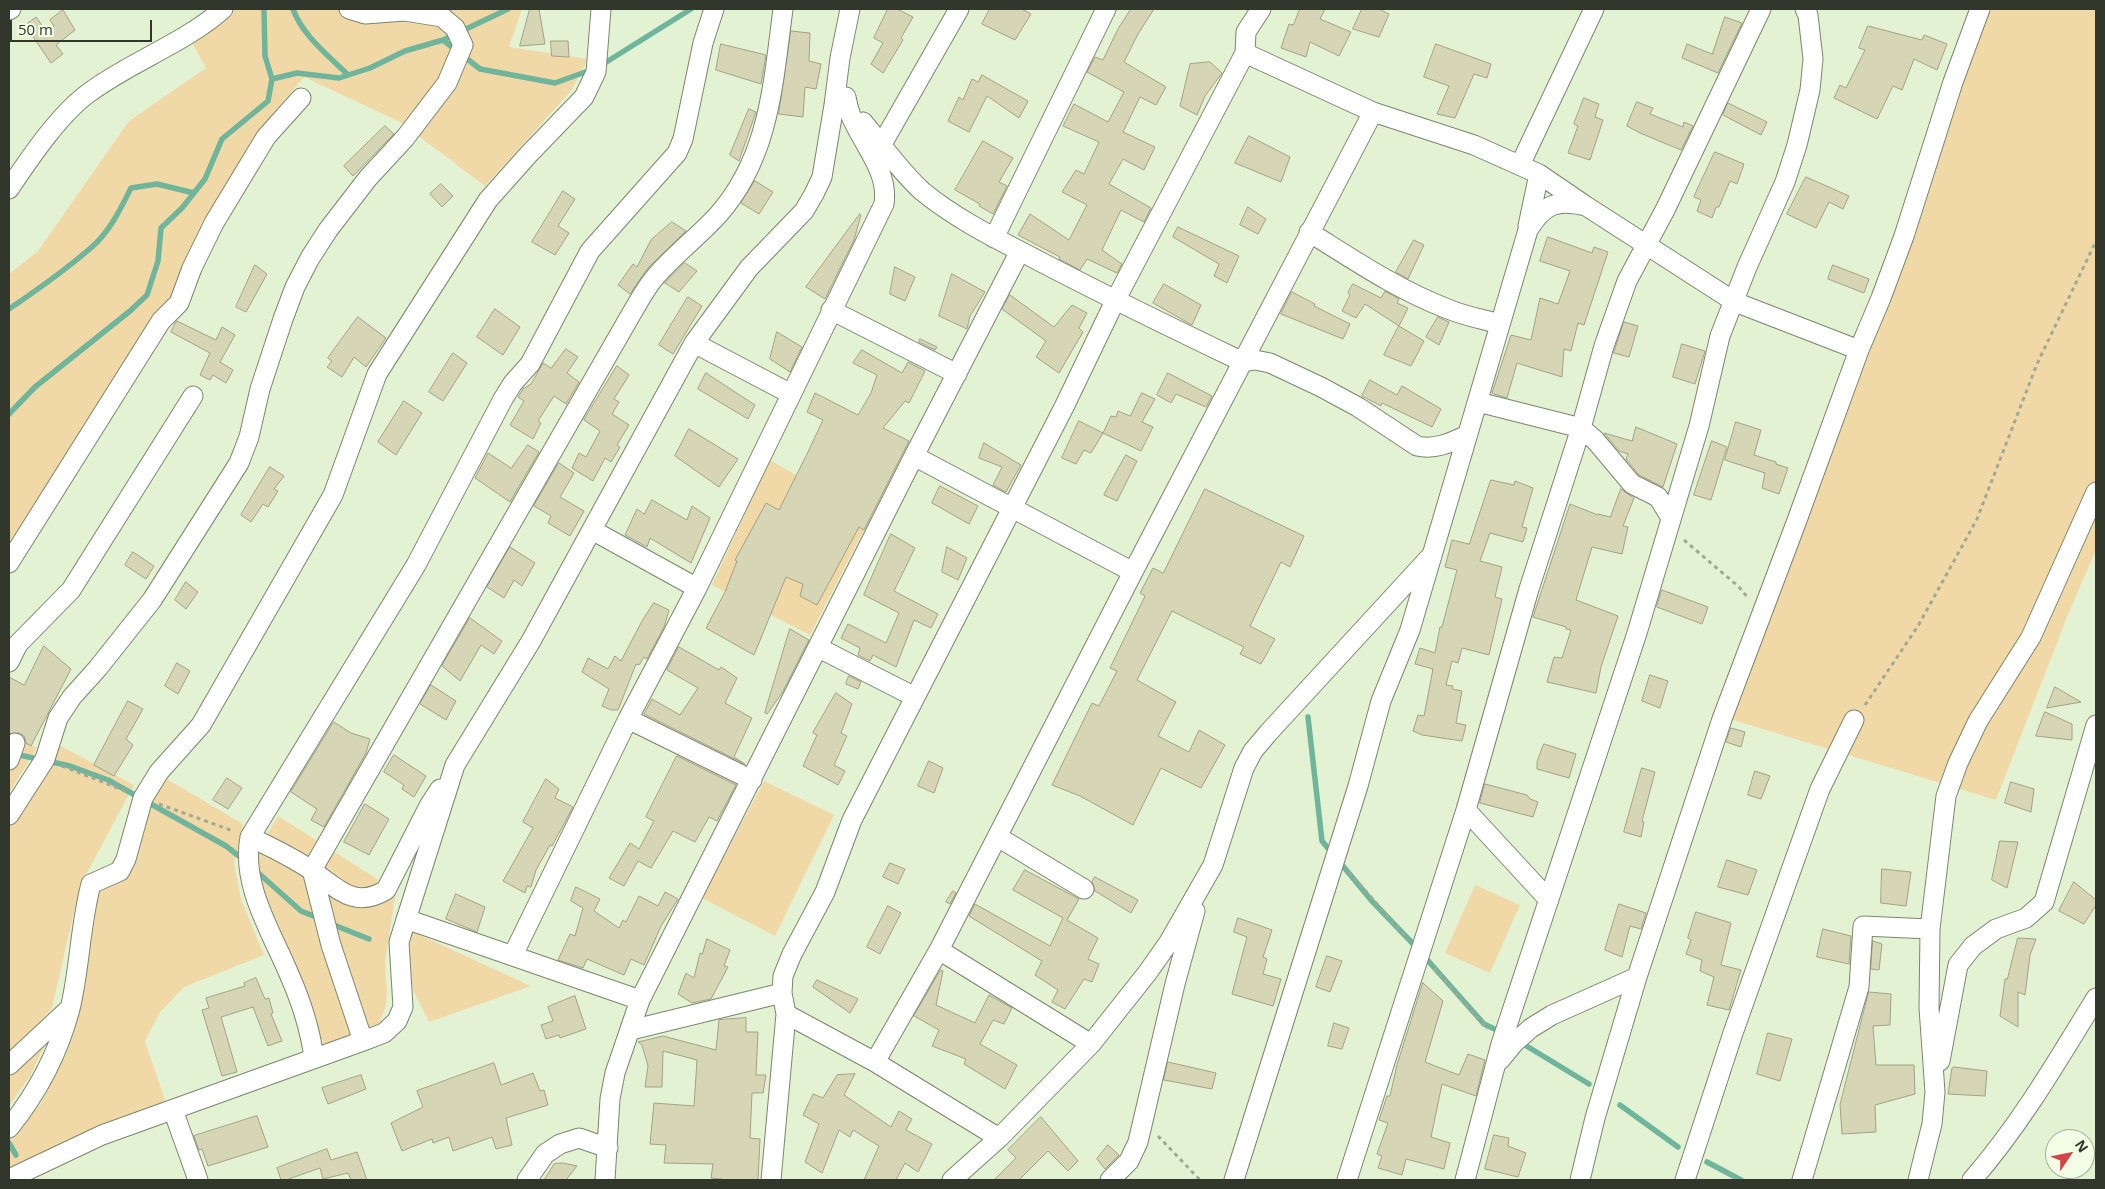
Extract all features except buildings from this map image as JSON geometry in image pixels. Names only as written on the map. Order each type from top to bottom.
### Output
[{"type":"street","points":[[9,189],[66,114],[89,92],[207,23],[223,9]]},
{"type":"street","points":[[9,815],[45,759],[58,718],[72,697],[98,668],[152,600],[239,463],[249,437],[260,389],[283,319],[295,287],[310,258],[328,230],[368,178],[405,138],[447,83],[464,45],[455,28],[442,17],[405,10],[365,14],[349,9]]},
{"type":"street","points":[[9,1128],[27,1105],[48,1070],[70,1009],[85,905],[91,884],[120,871],[126,859],[143,798],[159,772],[201,725],[333,495],[377,374],[488,200],[584,97],[596,72],[601,9]]},
{"type":"street","points":[[314,1058],[311,1032],[303,1009],[261,914],[248,863],[250,837],[416,565],[503,399],[513,383],[530,364],[590,251],[677,153],[683,139],[703,42],[714,9]]},
{"type":"street","points":[[363,1041],[331,945],[312,870],[633,311],[655,277],[719,214],[743,180],[760,144],[770,111],[783,9]]},
{"type":"street","points":[[250,837],[312,870],[333,888],[355,897],[374,897],[386,890],[429,806],[531,641],[694,343],[749,268],[804,211],[814,194],[822,177],[840,58],[850,9]]},
{"type":"street","points":[[882,144],[959,9]]},
{"type":"street","points":[[994,238],[1106,9]]},
{"type":"street","points":[[1520,166],[1594,9]]},
{"type":"street","points":[[1347,1180],[1466,810],[1529,589],[1620,300],[1627,281],[1761,9]]},
{"type":"street","points":[[1465,1180],[1501,1044],[1637,633],[1699,426],[1720,336],[1735,302],[1747,267],[1785,182],[1797,145],[1810,90],[1813,59],[1806,9]]},
{"type":"street","points":[[1580,1180],[1595,1118],[1637,977],[1722,719],[1859,350],[1881,298],[1953,82],[1980,9]]},
{"type":"street","points":[[771,1180],[786,1014],[782,993],[783,976],[792,954],[825,892],[852,820],[1013,508],[1115,301],[1245,53],[1246,32],[1253,11]]},
{"type":"street","points":[[1245,53],[1373,112],[1474,145],[1539,174],[1735,302],[1859,350]]},
{"type":"street","points":[[513,955],[628,719],[697,588],[884,204],[886,194],[883,181],[871,153],[851,116],[840,58]]},
{"type":"street","points":[[846,97],[900,168],[922,190],[951,212],[994,238],[1115,301],[1243,362],[1255,360],[1270,363],[1313,383],[1358,407],[1417,446],[1427,448],[1443,446],[1467,436]]},
{"type":"street","points":[[9,563],[161,321],[179,303],[192,268],[214,223],[266,137],[301,98]]},
{"type":"street","points":[[875,1062],[939,950],[1309,232],[1373,112]]},
{"type":"street","points":[[1234,1180],[1358,786],[1381,701],[1410,630],[1528,230],[1539,174]]},
{"type":"street","points":[[1528,230],[1537,215],[1552,205],[1569,202],[1586,206]]},
{"type":"street","points":[[1309,232],[1380,276],[1415,294],[1449,310],[1500,324]]},
{"type":"street","points":[[605,1180],[610,1099],[615,1073],[640,1000],[819,648],[914,456],[1020,251]]},
{"type":"street","points":[[831,310],[957,374]]},
{"type":"street","points":[[694,343],[790,394]]},
{"type":"street","points":[[9,662],[18,644],[71,590],[193,396]]},
{"type":"street","points":[[1478,402],[1581,428],[1594,440],[1632,484],[1658,497],[1671,518]]},
{"type":"street","points":[[914,456],[1133,572]]},
{"type":"street","points":[[1918,1180],[1932,1124],[1934,1092],[1929,1008],[1930,929],[1946,796],[1958,763],[1978,721],[2031,637],[2096,492]]},
{"type":"street","points":[[592,530],[697,588]]},
{"type":"street","points":[[952,1180],[999,1138],[1091,1044],[1148,972],[1213,865],[1244,768],[1253,751],[1268,732],[1433,554]]},
{"type":"street","points":[[819,648],[915,697]]},
{"type":"street","points":[[628,719],[752,780]]},
{"type":"street","points":[[1685,1180],[1733,1033],[1820,789],[1854,720]]},
{"type":"street","points":[[1934,1092],[1958,965],[1973,946],[1988,934],[1996,929],[2026,918],[2044,902],[2096,725]]},
{"type":"street","points":[[9,1179],[102,1135],[384,1033],[397,1021],[403,1007],[398,942],[455,765]]},
{"type":"street","points":[[1466,810],[1549,900]]},
{"type":"street","points":[[998,837],[1084,889]]},
{"type":"street","points":[[1110,1180],[1129,1160],[1138,1142],[1175,984],[1202,885]]},
{"type":"street","points":[[406,919],[640,1000]]},
{"type":"street","points":[[1802,1180],[1859,987],[1863,926],[1930,929]]},
{"type":"street","points":[[939,950],[1091,1044]]},
{"type":"street","points":[[1496,1065],[1514,1043],[1530,1028],[1552,1015],[1637,977]]},
{"type":"street","points":[[631,1030],[782,993]]},
{"type":"street","points":[[1972,1180],[1991,1158],[2058,1061],[2096,998]]},
{"type":"street","points":[[9,1065],[70,1009]]},
{"type":"street","points":[[786,1014],[875,1062],[999,1138]]},
{"type":"street","points":[[173,1110],[198,1180]]},
{"type":"street","points":[[527,1180],[545,1154],[560,1144],[579,1138],[608,1148]]},
{"type":"path","points":[[1854,720],[1918,626],[1977,519],[2037,364],[2096,241]]},
{"type":"path","points":[[1671,518],[1685,540],[1739,587],[1762,615]]},
{"type":"path","points":[[1143,1119],[1200,1180]]},
{"type":"shaded area","points":[[208,9],[522,9],[509,47],[588,59],[571,91],[485,186],[400,122],[304,77],[257,133],[230,195],[181,286],[9,551],[9,274],[38,251],[129,121],[206,68],[192,43],[196,18]]},
{"type":"shaded area","points":[[1991,9],[2096,9],[2096,550],[2069,612],[1996,800],[1730,719],[1955,93]]},
{"type":"shaded area","points":[[770,460],[870,518],[810,635],[712,585]]},
{"type":"shaded area","points":[[9,735],[37,748],[9,793]]},
{"type":"shaded area","points":[[59,745],[134,785],[80,886],[52,1008],[9,1056],[9,823]]},
{"type":"shaded area","points":[[167,779],[243,824],[234,864],[241,899],[264,955],[184,987],[160,1012],[145,1041],[166,1103],[9,1167],[9,1138],[41,1104],[61,1060],[100,881]]},
{"type":"shaded area","points":[[764,781],[834,815],[775,936],[702,898]]},
{"type":"shaded area","points":[[278,816],[396,891],[385,963],[386,1006],[378,1025],[348,1040],[325,1046],[265,915],[255,855]]},
{"type":"shaded area","points":[[1475,885],[1520,905],[1490,973],[1445,953]]},
{"type":"shaded area","points":[[411,931],[531,986],[429,1022],[413,990],[409,962]]},
{"type":"shaded area","points":[[47,1040],[30,1076],[9,1106],[9,1077]]},
{"type":"waterway","points":[[9,414],[35,387],[130,311],[147,295],[158,261],[161,228],[182,208],[205,179],[222,139],[268,101],[272,79],[265,56],[264,9]]},
{"type":"waterway","points":[[293,9],[297,19],[309,36],[348,75]]},
{"type":"waterway","points":[[443,40],[508,9]]},
{"type":"waterway","points":[[600,66],[691,9]]},
{"type":"waterway","points":[[272,79],[297,73],[339,78],[370,68],[405,51],[443,40],[480,69],[555,83],[591,70]]},
{"type":"waterway","points":[[9,309],[83,255],[99,240],[115,219],[131,188],[157,184],[194,193]]},
{"type":"waterway","points":[[1308,717],[1322,841],[1332,853]]},
{"type":"waterway","points":[[15,754],[70,766],[108,780],[226,846],[244,860]]},
{"type":"waterway","points":[[1338,860],[1371,900],[1417,948]]},
{"type":"waterway","points":[[255,870],[301,911],[321,919]]},
{"type":"waterway","points":[[329,923],[369,939]]},
{"type":"waterway","points":[[1423,955],[1484,1024],[1501,1032]]},
{"type":"waterway","points":[[1520,1042],[1589,1084]]},
{"type":"waterway","points":[[1620,1105],[1678,1147]]},
{"type":"waterway","points":[[9,1143],[16,1155]]},
{"type":"waterway","points":[[1707,1162],[1741,1180]]}]
